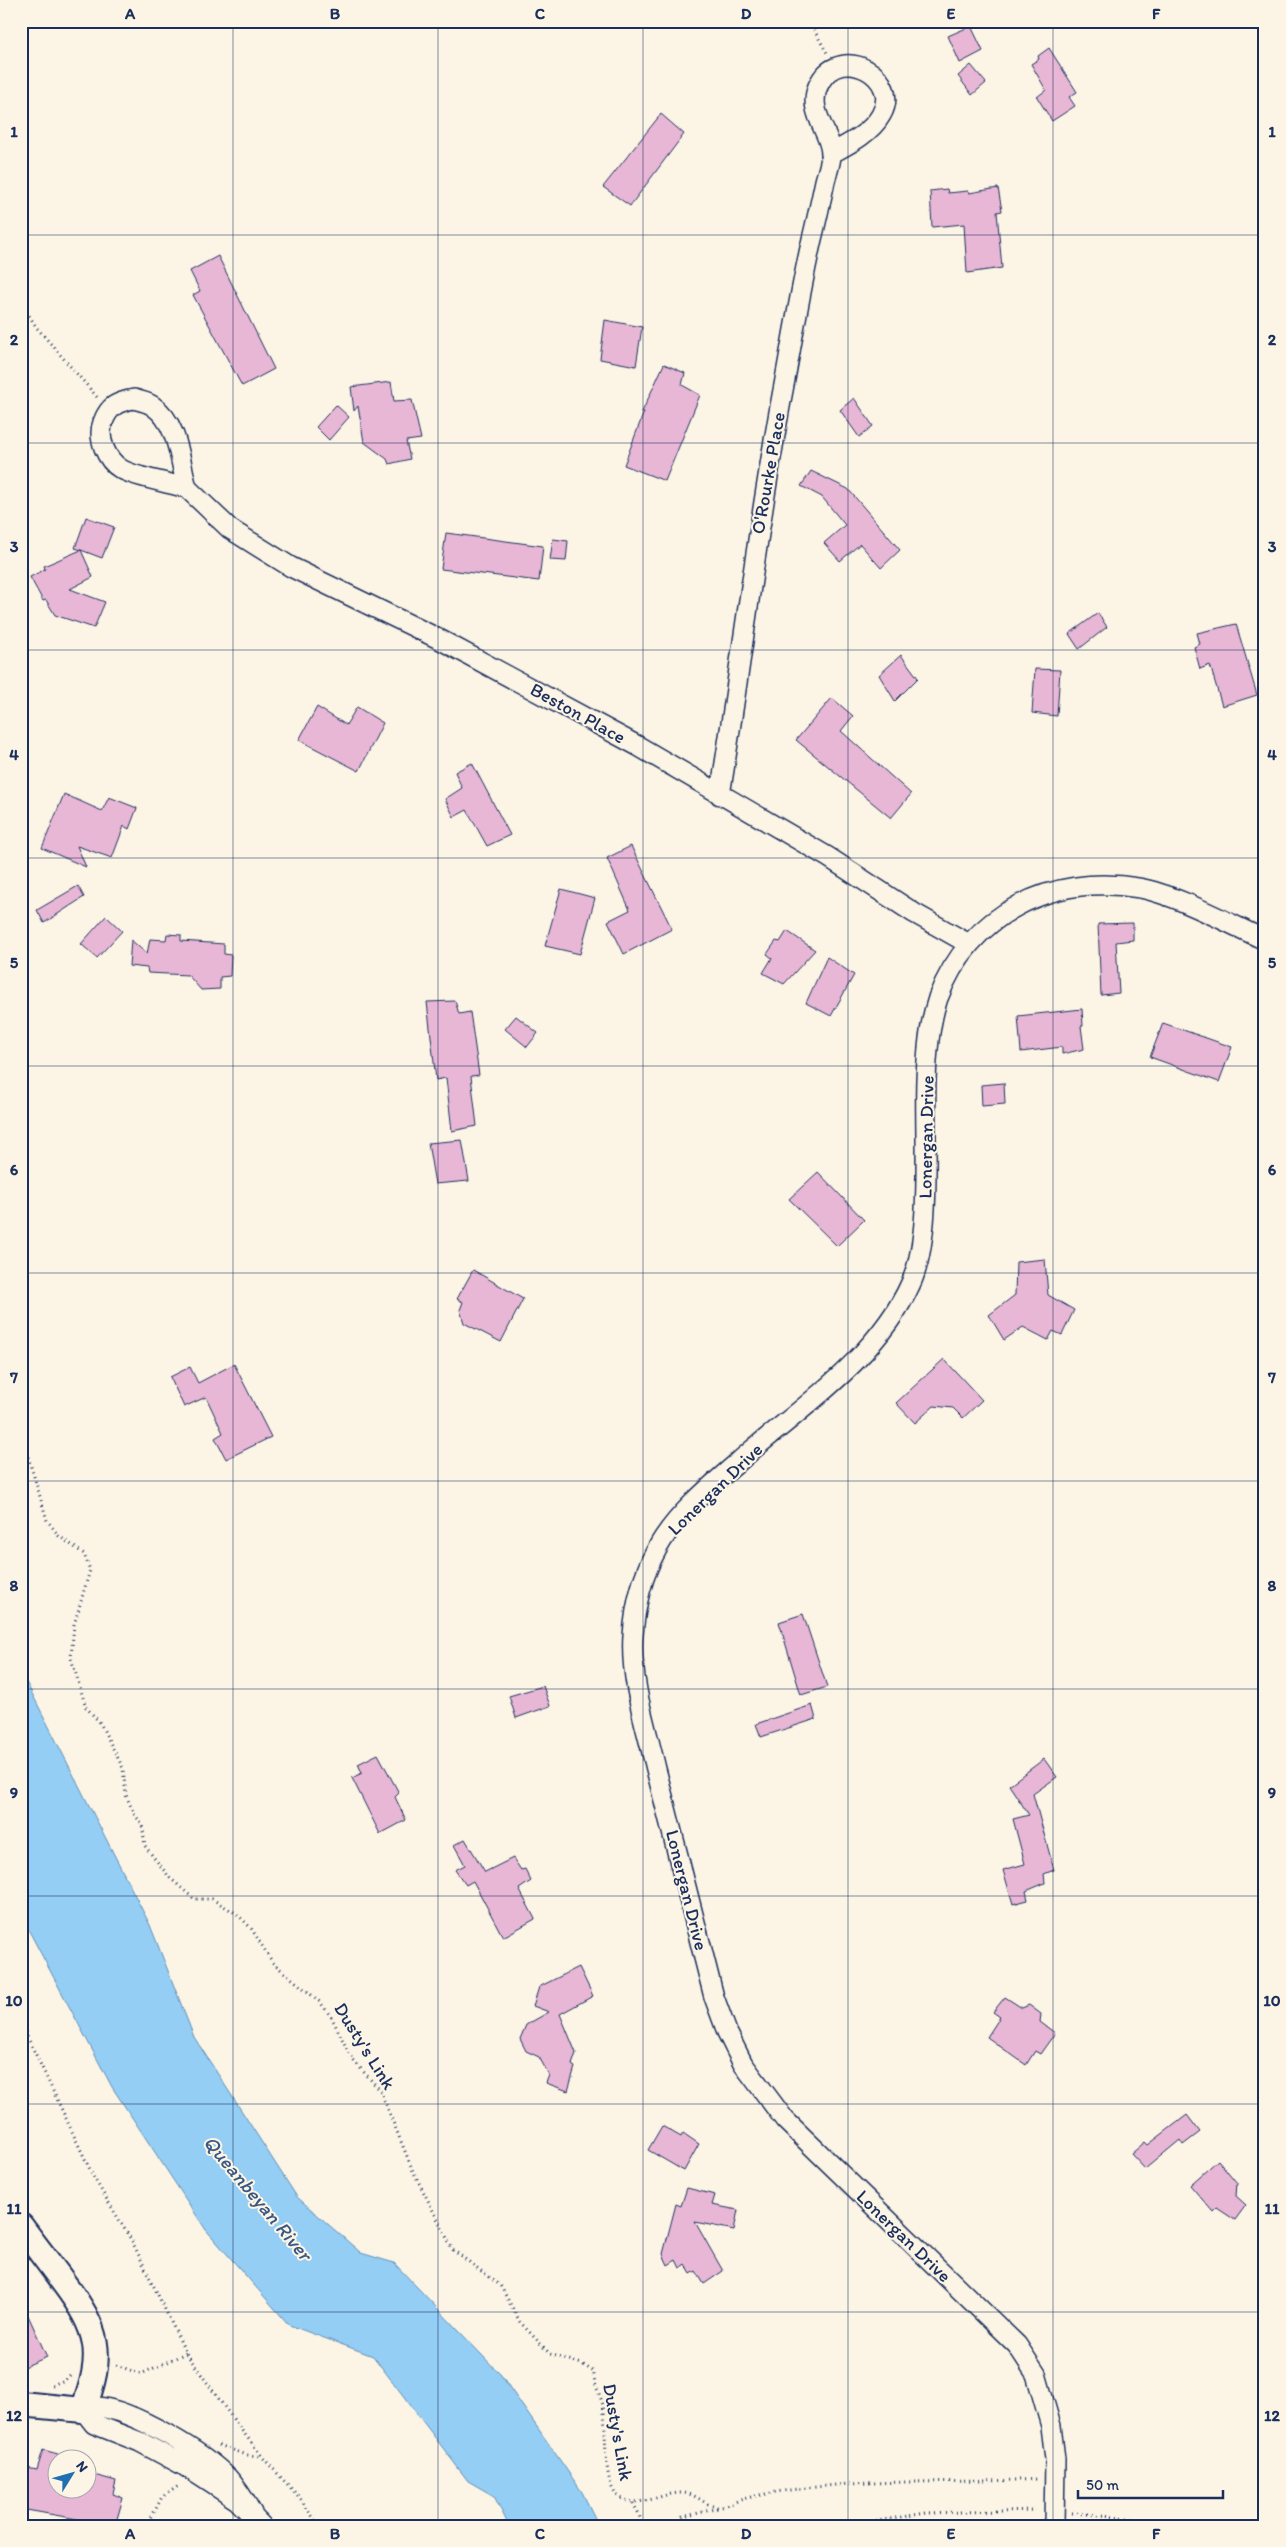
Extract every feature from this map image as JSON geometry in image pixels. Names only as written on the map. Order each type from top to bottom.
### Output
[{"type":"street","points":[[860,65],[870,70],[879,79],[885,94],[884,108],[880,117],[851,143],[832,154],[816,112],[816,95],[819,83],[826,73],[835,66],[860,65]]},
{"type":"street","name":"O'Rourke Place","points":[[720,795],[775,431],[807,260],[832,154]]},
{"type":"street","points":[[108,409],[120,401],[134,399],[152,405],[165,417],[173,433],[187,488]]},
{"type":"street","name":"Beston Place","points":[[108,409],[102,425],[102,442],[110,460],[122,470],[187,488],[230,529],[291,567],[439,639],[638,746],[828,857],[914,913],[969,944]]},
{"type":"street","name":"Lonergan Drive","points":[[1054,2519],[1055,2478],[1051,2426],[1036,2374],[1017,2346],[785,2120],[743,2064],[727,2032],[714,1997],[634,1674],[632,1639],[636,1605],[646,1573],[658,1547],[675,1522],[875,1340],[897,1311],[913,1278],[920,1246],[924,1205],[926,1078],[929,1032],[937,1001],[950,972],[969,944],[996,918],[1025,901],[1063,890],[1104,886],[1142,888],[1183,903],[1265,940]]},
{"type":"street","points":[[21,2226],[87,2315],[95,2338],[96,2363],[83,2410]]},
{"type":"street","points":[[21,2404],[83,2410],[94,2424],[165,2453],[236,2500],[257,2520]]},
{"type":"path","points":[[809,21],[835,66]]},
{"type":"path","points":[[21,303],[43,335],[108,409]]},
{"type":"path","name":"Dusty's Link","points":[[21,1433],[45,1513],[59,1536],[84,1554],[90,1570],[74,1625],[71,1658],[86,1707],[100,1723],[123,1768],[126,1795],[134,1814],[142,1824],[145,1846],[170,1878],[194,1899],[212,1899],[237,1914],[251,1928],[273,1963],[320,2002],[327,2011],[352,2059],[380,2090],[413,2171],[453,2250],[500,2285],[520,2322],[550,2354],[566,2361],[582,2364],[594,2372],[606,2426],[604,2447],[612,2488],[617,2495],[633,2503],[683,2493],[698,2497],[708,2505],[722,2507]]},
{"type":"path","points":[[21,2023],[94,2178],[133,2243],[186,2353],[236,2423],[300,2498],[319,2526]]},
{"type":"path","points":[[45,2385],[53,2385],[65,2380],[74,2372],[79,2360],[119,2366],[141,2374],[186,2353]]},
{"type":"path","points":[[677,2526],[683,2517],[722,2507],[741,2499],[797,2489],[838,2485],[1055,2478]]},
{"type":"path","points":[[633,2503],[640,2514],[642,2526]]},
{"type":"path","points":[[846,2526],[926,2513],[1026,2510],[1054,2519],[1114,2516],[1175,2526]]},
{"type":"water","name":"Queanbeyan River","points":[[21,1672],[150,1925],[194,2037],[297,2197],[361,2253],[394,2263],[501,2375],[582,2492],[599,2526],[509,2526],[494,2496],[468,2481],[373,2356],[289,2325],[206,2230],[112,2087],[21,1916]]},
{"type":"building","points":[[971,26],[983,51],[960,63],[948,36]]},
{"type":"building","points":[[1049,48],[1077,92],[1069,97],[1075,106],[1052,121],[1037,97],[1046,90],[1031,64],[1039,59],[1038,56]]},
{"type":"building","points":[[971,65],[986,83],[972,95],[958,76]]},
{"type":"building","points":[[661,114],[684,134],[630,206],[603,187]]},
{"type":"building","points":[[998,188],[1002,211],[997,212],[1002,268],[967,273],[964,224],[932,227],[930,191],[947,189],[948,193],[968,191],[969,193]]},
{"type":"building","points":[[218,256],[274,369],[242,386],[193,295],[200,291],[190,271]]},
{"type":"building","points":[[605,320],[642,327],[636,366],[600,359]]},
{"type":"building","points":[[664,364],[685,373],[682,385],[700,395],[665,481],[624,465],[644,412],[642,412]]},
{"type":"building","points":[[391,382],[394,401],[412,400],[421,439],[406,441],[410,459],[389,464],[387,459],[364,442],[358,406],[354,411],[351,387]]},
{"type":"building","points":[[854,398],[873,426],[859,437],[840,410]]},
{"type":"building","points":[[336,405],[349,417],[329,440],[316,427]]},
{"type":"building","points":[[811,471],[848,489],[900,550],[881,568],[860,544],[840,561],[824,543],[845,525],[822,497],[801,486]]},
{"type":"building","points":[[86,517],[114,527],[102,558],[75,548]]},
{"type":"building","points":[[446,533],[543,546],[539,581],[441,569]]},
{"type":"building","points":[[553,539],[568,541],[566,561],[550,560]]},
{"type":"building","points":[[81,550],[93,577],[70,589],[105,602],[94,628],[55,615],[46,600],[43,601],[30,577],[45,569],[44,566]]},
{"type":"building","points":[[1098,613],[1107,627],[1079,649],[1069,634]]},
{"type":"building","points":[[1236,624],[1257,695],[1222,706],[1210,665],[1200,669],[1194,647],[1200,644],[1197,633]]},
{"type":"building","points":[[901,655],[918,678],[895,701],[879,675]]},
{"type":"building","points":[[1035,669],[1060,670],[1057,716],[1032,713]]},
{"type":"building","points":[[832,698],[853,716],[841,731],[911,794],[891,818],[796,740]]},
{"type":"building","points":[[317,707],[346,725],[357,707],[383,723],[359,771],[299,740]]},
{"type":"building","points":[[472,763],[510,835],[487,846],[467,810],[454,817],[445,799],[462,788],[455,772]]},
{"type":"building","points":[[64,794],[102,811],[109,797],[137,808],[129,829],[124,826],[112,858],[77,846],[86,867],[42,848]]},
{"type":"building","points":[[631,846],[672,929],[624,954],[608,921],[630,910],[607,858]]},
{"type":"building","points":[[78,886],[84,897],[44,923],[37,910]]},
{"type":"building","points":[[561,889],[595,898],[580,954],[545,946]]},
{"type":"building","points":[[106,916],[122,931],[97,958],[81,944]]},
{"type":"building","points":[[1133,923],[1133,940],[1116,942],[1119,993],[1101,995],[1098,924]]},
{"type":"building","points":[[787,931],[815,950],[784,984],[763,973],[772,958],[767,954],[776,941],[780,942]]},
{"type":"building","points":[[167,934],[181,935],[181,941],[224,944],[224,954],[231,955],[230,976],[220,977],[220,989],[201,990],[188,975],[148,973],[147,968],[129,966],[131,940],[147,954],[150,939],[166,940]]},
{"type":"building","points":[[827,957],[854,975],[831,1016],[806,1003]]},
{"type":"building","points":[[455,1001],[459,1014],[470,1012],[479,1075],[471,1076],[477,1126],[452,1131],[446,1078],[436,1080],[427,1002]]},
{"type":"building","points":[[1082,1009],[1083,1026],[1081,1026],[1084,1049],[1062,1054],[1062,1047],[1021,1052],[1018,1016]]},
{"type":"building","points":[[516,1016],[538,1033],[527,1047],[505,1029]]},
{"type":"building","points":[[1163,1023],[1232,1047],[1219,1082],[1150,1057]]},
{"type":"building","points":[[1004,1083],[1005,1104],[982,1106],[981,1085]]},
{"type":"building","points":[[462,1140],[469,1181],[435,1184],[428,1143]]},
{"type":"building","points":[[818,1172],[864,1220],[837,1246],[789,1199]]},
{"type":"building","points":[[1045,1259],[1048,1295],[1074,1310],[1062,1335],[1053,1331],[1048,1340],[1023,1327],[1004,1340],[989,1315],[1015,1295],[1016,1262]]},
{"type":"building","points":[[473,1270],[523,1299],[501,1342],[464,1323],[460,1310],[463,1302],[457,1299]]},
{"type":"building","points":[[944,1359],[982,1400],[963,1418],[953,1408],[934,1406],[915,1423],[896,1403]]},
{"type":"building","points":[[234,1364],[271,1437],[226,1459],[215,1438],[223,1433],[206,1397],[184,1407],[170,1377],[190,1367],[198,1383]]},
{"type":"building","points":[[803,1614],[827,1687],[801,1695],[779,1622]]},
{"type":"building","points":[[543,1686],[550,1706],[516,1718],[509,1696]]},
{"type":"building","points":[[812,1705],[816,1719],[761,1737],[756,1724]]},
{"type":"building","points":[[378,1754],[399,1793],[395,1797],[406,1820],[380,1834],[352,1778],[362,1773],[358,1764]]},
{"type":"building","points":[[1044,1759],[1057,1777],[1033,1794],[1054,1870],[1044,1874],[1045,1883],[1026,1891],[1028,1900],[1013,1904],[1003,1870],[1025,1864],[1013,1819],[1029,1815],[1009,1785]]},
{"type":"building","points":[[465,1839],[485,1872],[513,1858],[521,1870],[525,1869],[531,1881],[519,1889],[535,1919],[503,1937],[473,1881],[466,1885],[455,1870],[465,1865],[454,1845]]},
{"type":"building","points":[[579,1967],[593,1996],[560,2014],[576,2053],[572,2065],[575,2067],[568,2091],[546,2083],[549,2075],[539,2057],[526,2051],[520,2039],[526,2025],[549,2012],[533,2006],[539,1987]]},
{"type":"building","points":[[1005,1997],[1022,2008],[1029,2005],[1041,2014],[1040,2022],[1055,2033],[1040,2054],[1035,2051],[1026,2065],[987,2037],[1000,2017],[993,2012]]},
{"type":"building","points":[[1187,2115],[1200,2132],[1183,2145],[1180,2140],[1145,2169],[1131,2154],[1145,2142],[1148,2145]]},
{"type":"building","points":[[662,2126],[681,2137],[683,2133],[699,2144],[684,2171],[648,2150]]},
{"type":"building","points":[[1218,2160],[1237,2183],[1236,2196],[1246,2205],[1235,2220],[1217,2208],[1213,2212],[1190,2185]]},
{"type":"building","points":[[687,2188],[715,2195],[712,2205],[738,2210],[734,2230],[695,2222],[723,2271],[704,2284],[696,2271],[691,2274],[685,2264],[680,2268],[676,2260],[668,2265],[663,2254],[676,2204],[681,2206]]},
{"type":"building","points":[[21,2300],[47,2357],[21,2368]]},
{"type":"building","points":[[43,2450],[48,2451],[48,2500],[98,2500],[98,2476],[116,2481],[113,2494],[123,2498],[115,2526],[94,2526],[83,2523],[83,2520],[21,2509],[21,2467],[37,2470]]}]
